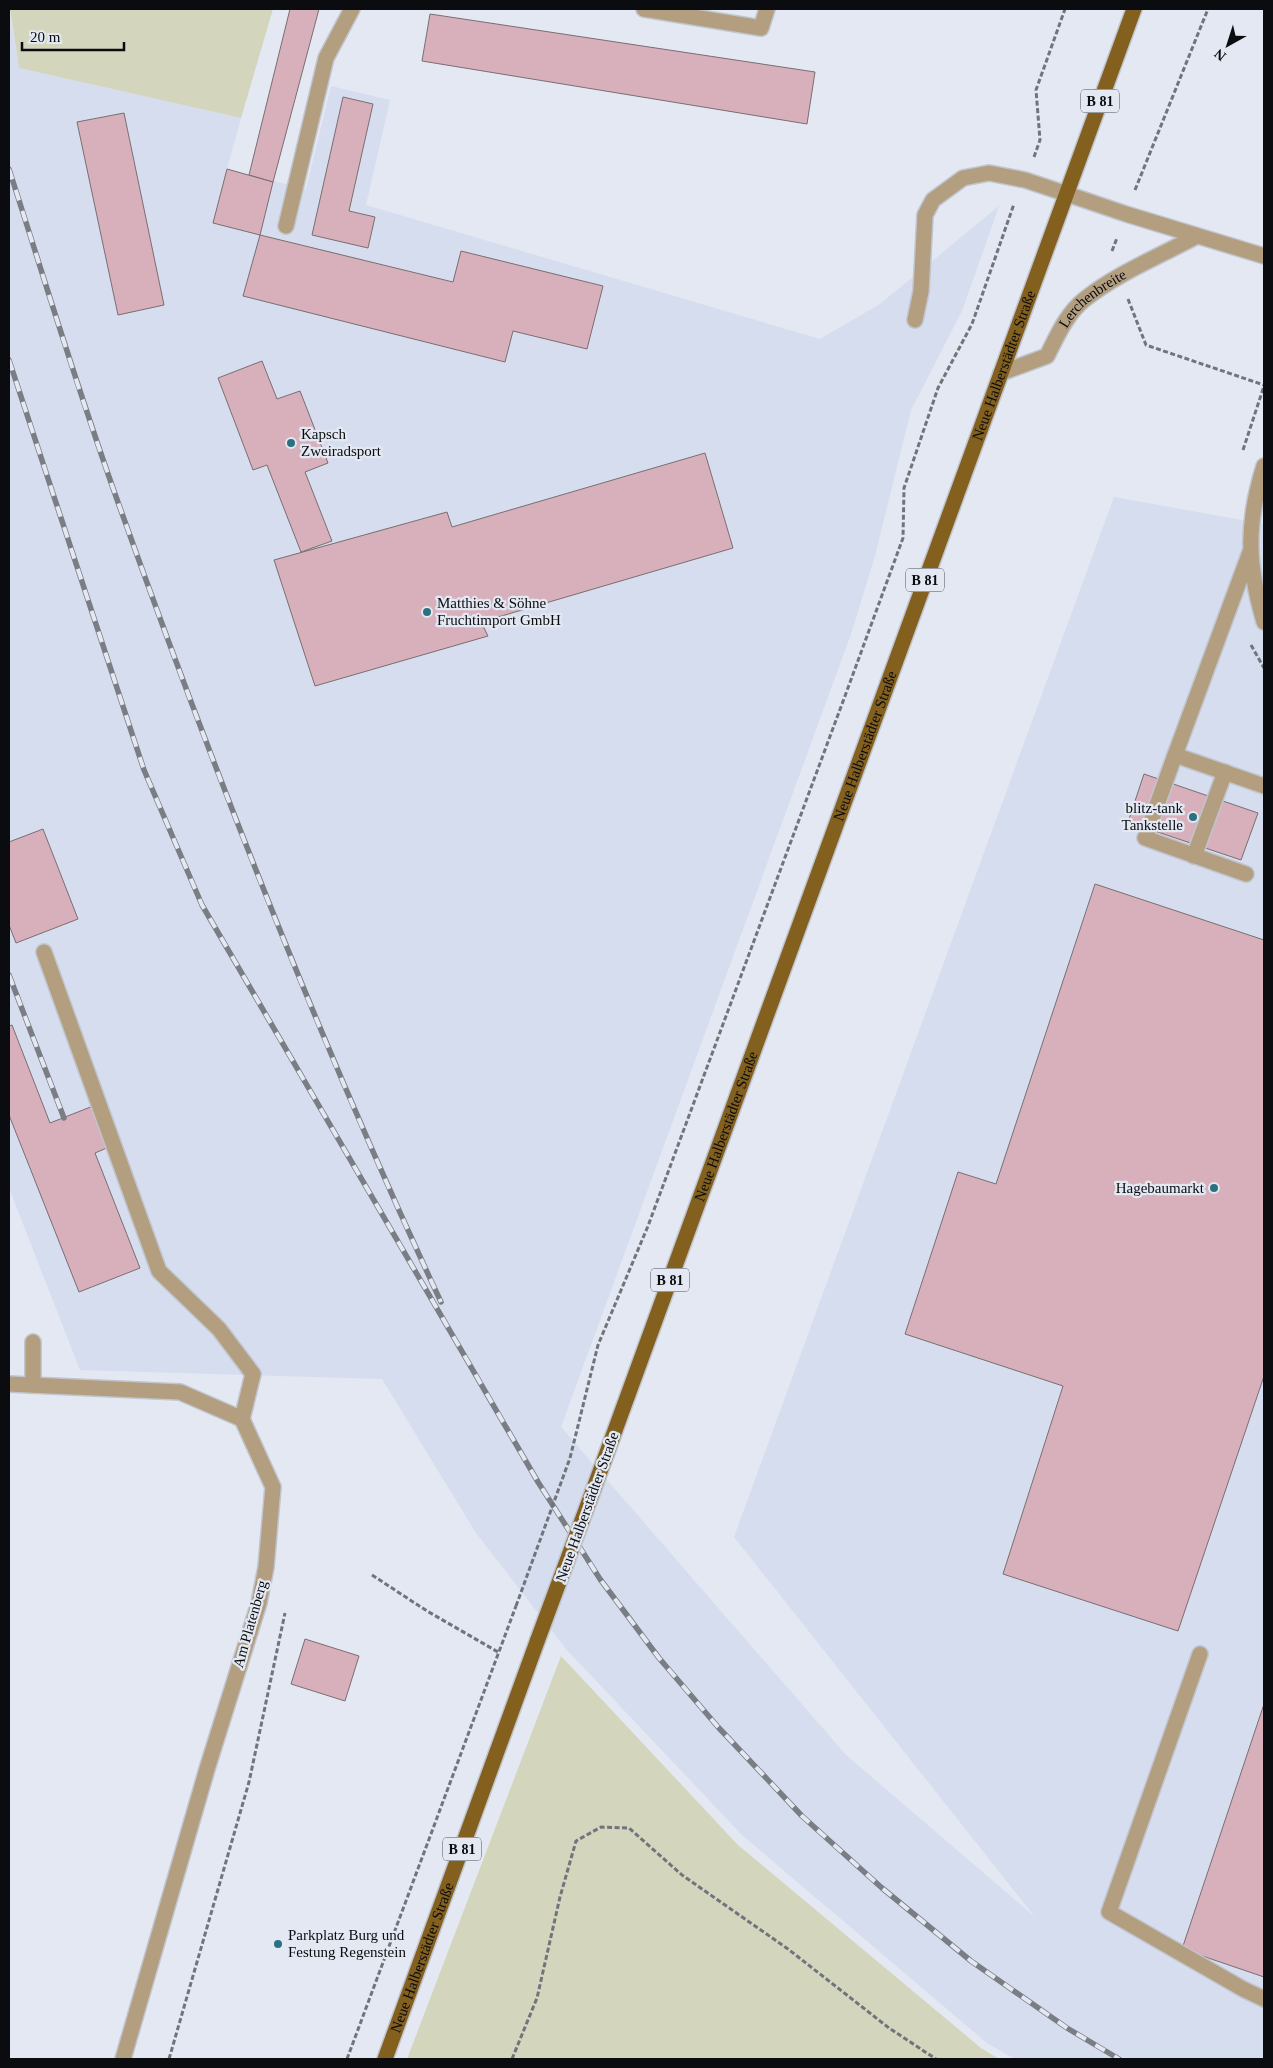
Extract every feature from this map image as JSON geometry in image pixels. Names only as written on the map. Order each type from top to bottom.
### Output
[{"type":"main road","name":"Neue Halberstädter Straße","points":[[385,2059],[1134,9]]},
{"type":"street","points":[[286,226],[326,58],[352,9]]},
{"type":"street","points":[[644,9],[761,28],[766,9]]},
{"type":"street","points":[[915,320],[921,291],[925,215],[933,200],[963,178],[989,173],[1025,180],[1264,256]]},
{"type":"street","name":"Lerchenbreite","points":[[1001,373],[1047,356],[1066,320],[1085,299],[1120,277],[1197,236]]},
{"type":"street","points":[[1264,466],[1254,498],[1250,526],[1250,552],[1264,622]]},
{"type":"street","points":[[1246,874],[1145,838],[1250,552]]},
{"type":"street","points":[[1175,755],[1264,786]]},
{"type":"street","points":[[1194,856],[1225,772]]},
{"type":"street","points":[[9,1384],[180,1392],[242,1418],[254,1374],[219,1329],[159,1271],[44,952]]},
{"type":"street","points":[[33,1342],[33,1385]]},
{"type":"street","name":"Am Platenberg","points":[[123,2059],[207,1769],[259,1603],[266,1568],[273,1487],[242,1418]]},
{"type":"street","points":[[1200,1654],[1109,1912],[1243,1989],[1264,1999]]},
{"type":"path","points":[[347,2059],[570,1458],[598,1345],[651,1217],[903,538],[904,488],[938,388],[972,324],[1008,219],[1040,140],[1036,90],[1065,9]]},
{"type":"path","points":[[372,1576],[427,1611],[498,1652]]},
{"type":"path","points":[[169,2059],[249,1782],[285,1621],[285,1611]]},
{"type":"path","points":[[512,2059],[537,1998],[576,1841],[601,1826],[629,1828],[682,1875],[788,1949],[888,2028],[936,2059]]},
{"type":"shaded area","points":[[9,9],[19,68],[241,118],[227,169],[306,189],[331,86],[390,100],[366,205],[820,339],[880,304],[999,206],[962,311],[911,410],[875,556],[851,634],[561,1427],[846,1755],[1035,1917],[734,1537],[1114,497],[1264,524],[1264,2059],[1015,2059],[987,2043],[742,1835],[566,1649],[476,1533],[382,1379],[80,1370],[9,1188]]},
{"type":"green space","points":[[10,9],[273,9],[241,118],[19,68]]},
{"type":"green space","points":[[561,1656],[738,1845],[981,2048],[999,2059],[407,2059]]},
{"type":"building","points":[[290,9],[319,9],[273,182],[249,175]]},
{"type":"building","points":[[430,14],[815,72],[807,124],[422,61]]},
{"type":"building","points":[[343,97],[373,104],[349,211],[375,217],[368,248],[312,235]]},
{"type":"building","points":[[124,113],[164,305],[118,315],[77,122]]},
{"type":"building","points":[[227,169],[273,182],[260,235],[213,223]]},
{"type":"building","points":[[260,235],[453,282],[461,251],[603,286],[587,349],[513,331],[505,362],[243,296]]},
{"type":"building","points":[[262,361],[277,399],[300,391],[328,463],[305,472],[332,541],[301,552],[267,465],[253,470],[218,378]]},
{"type":"building","points":[[705,453],[733,548],[481,622],[488,636],[315,686],[274,560],[447,512],[452,527]]},
{"type":"building","name":"blitz-tank Tankstelle","points":[[1144,774],[1258,813],[1241,860],[1128,822]]},
{"type":"building","points":[[43,829],[78,919],[16,943],[9,925],[9,842]]},
{"type":"building","points":[[1095,884],[1264,940],[1264,1376],[1178,1631],[1003,1574],[1063,1386],[905,1334],[958,1172],[996,1184]]},
{"type":"building","points":[[12,1025],[50,1123],[93,1106],[109,1147],[95,1153],[140,1268],[79,1292],[9,1115],[9,1026]]},
{"type":"building","points":[[305,1639],[359,1656],[345,1701],[291,1684]]},
{"type":"building","points":[[1264,1704],[1264,1977],[1182,1949]]},
{"type":"railway","points":[[9,169],[104,463],[155,606],[231,807],[311,1007],[396,1204],[441,1302]]},
{"type":"railway","points":[[9,360],[144,770],[202,905],[538,1482],[600,1579],[659,1658],[718,1727],[802,1816],[882,1888],[971,1961],[1067,2028],[1119,2059]]},
{"type":"railway","points":[[9,975],[64,1118]]},
{"type":"place","name":"Kapsch Zweiradsport","points":[[291,443]]},
{"type":"place","name":"Matthies & Söhne Fruchtimport GmbH","points":[[427,612]]},
{"type":"place","name":"blitz-tank Tankstelle","points":[[1193,817]]},
{"type":"place","name":"Hagebaumarkt","points":[[1214,1188]]},
{"type":"place","name":"Parkplatz Burg und Festung Regenstein","points":[[278,1944]]}]
